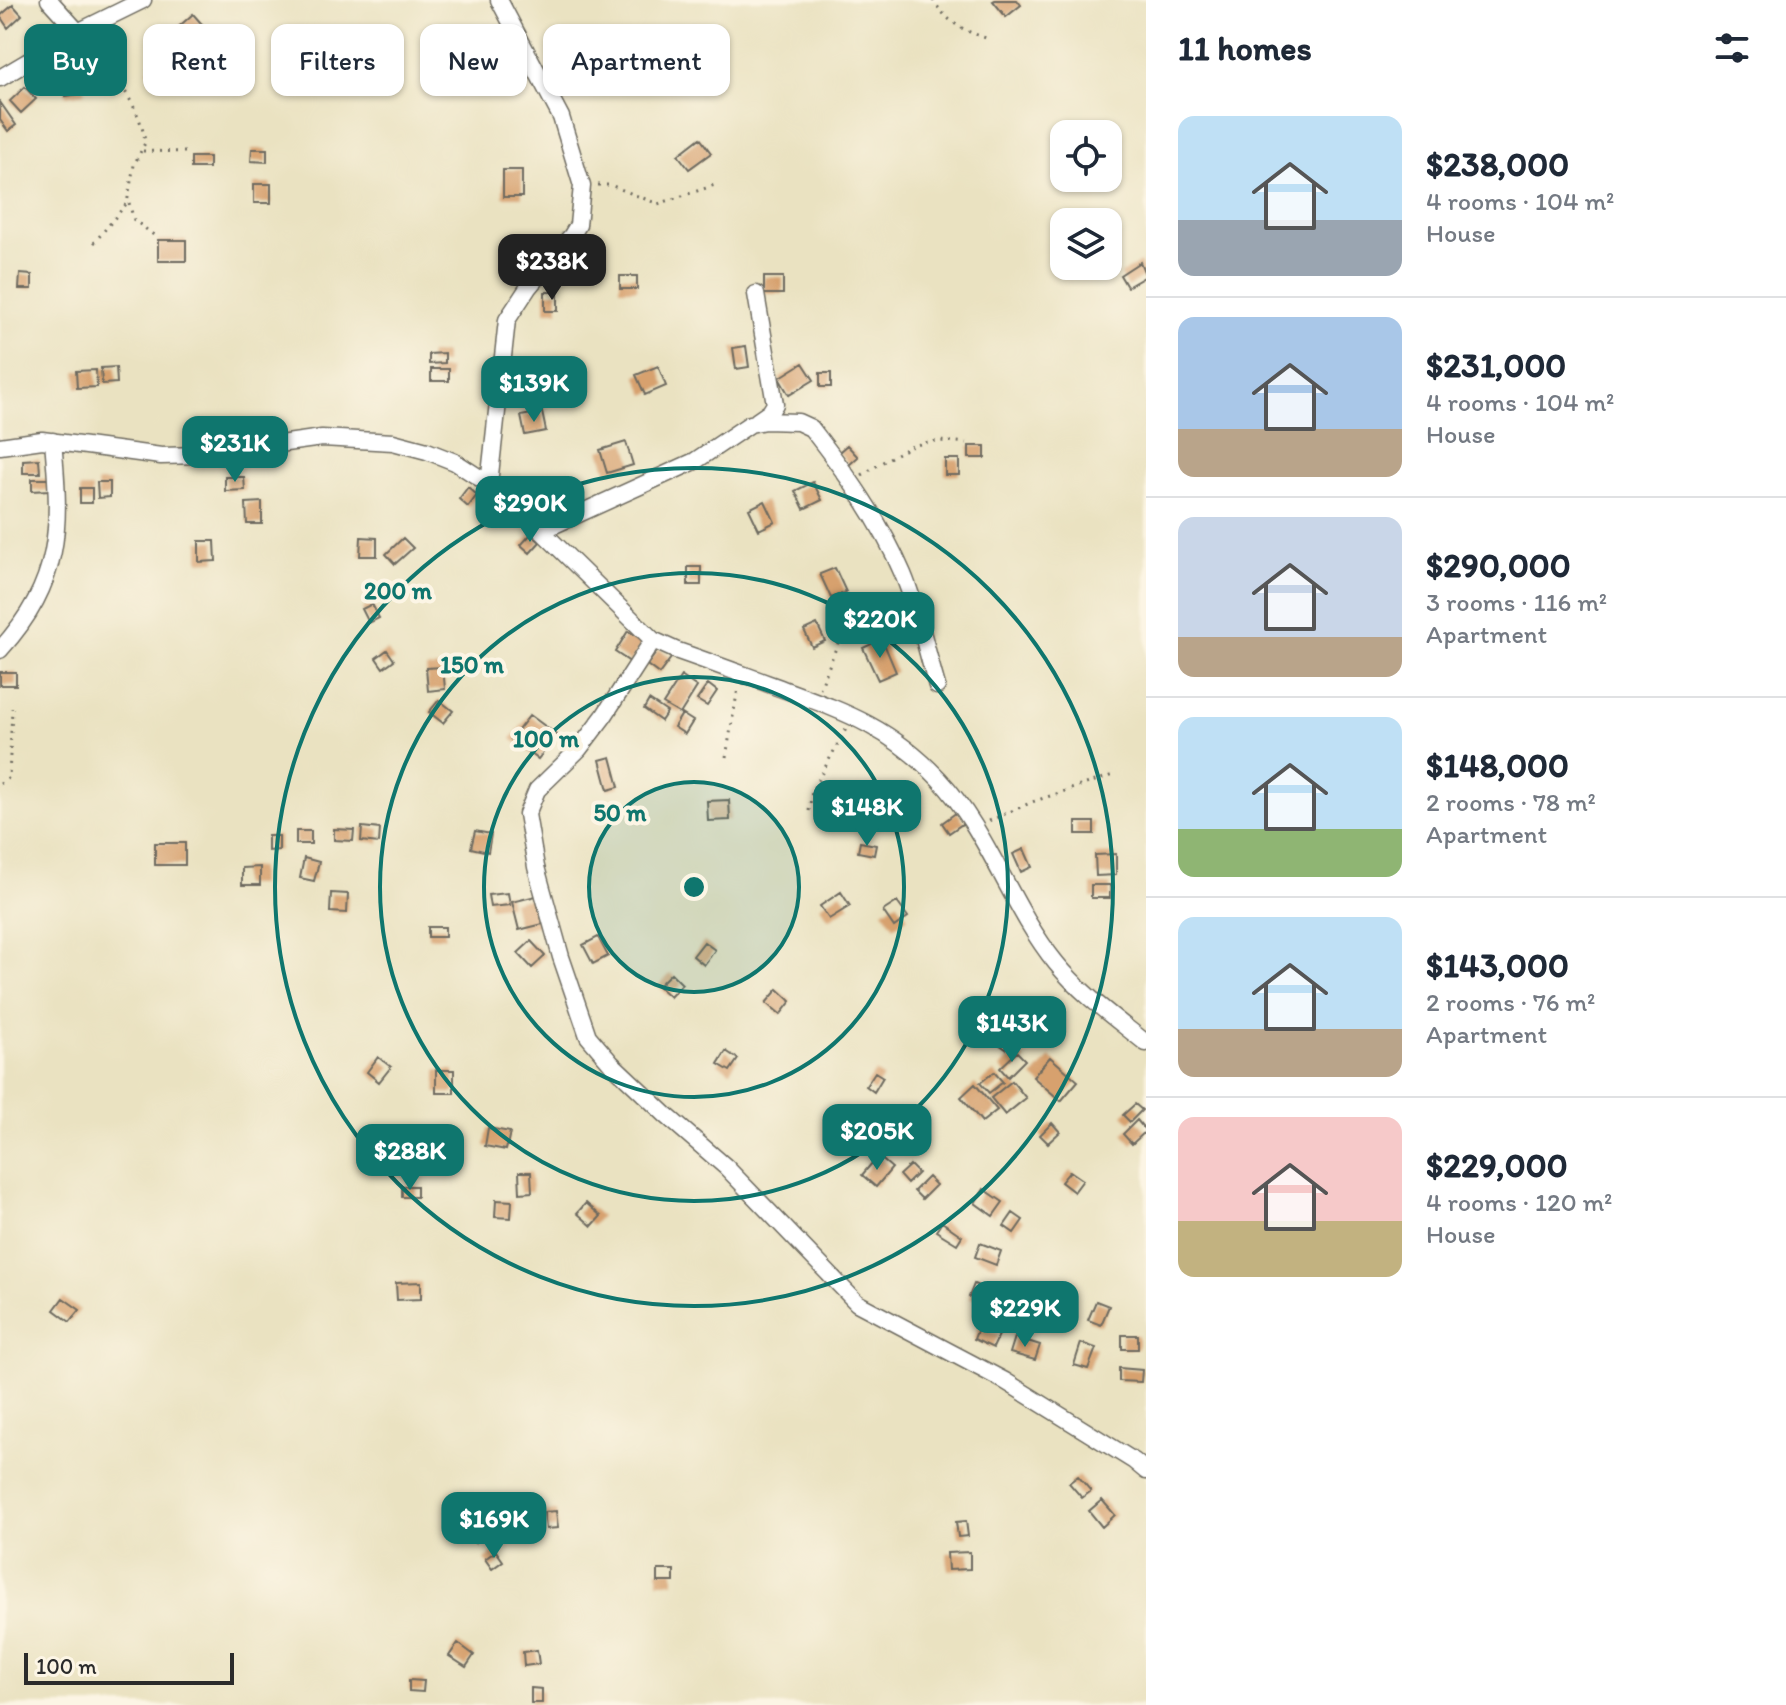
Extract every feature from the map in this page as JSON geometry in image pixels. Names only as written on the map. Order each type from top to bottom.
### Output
[{"type":"street","points":[[49,0],[71,24]]},
{"type":"street","points":[[96,24],[143,0]]},
{"type":"street","points":[[489,484],[507,320],[578,225],[582,186],[561,117],[499,0]]},
{"type":"street","points":[[0,78],[24,64]]},
{"type":"street","points":[[541,531],[695,461],[770,412],[775,404],[756,294]]},
{"type":"street","points":[[756,422],[798,422],[811,428],[852,481],[903,574],[937,686]]},
{"type":"street","points":[[0,446],[53,441],[161,456],[200,455],[322,438],[393,442],[455,462],[489,484],[653,640],[853,716],[877,728],[923,763],[954,796],[1021,911],[1056,963],[1079,989],[1146,1043]]},
{"type":"street","points":[[0,650],[18,630],[36,600],[53,557],[58,529],[58,502],[53,441]]},
{"type":"street","points":[[653,640],[604,716],[537,790],[527,814],[536,867],[561,957],[588,1036],[655,1105],[726,1167],[857,1303],[1005,1381],[1146,1471]]},
{"type":"path","points":[[933,0],[962,30],[986,38]]},
{"type":"path","points":[[94,243],[125,206],[134,165],[143,151],[145,138],[130,101],[116,78],[118,64],[101,22]]},
{"type":"path","points":[[143,151],[186,152]]},
{"type":"path","points":[[582,186],[610,185],[658,204],[718,184]]},
{"type":"path","points":[[128,199],[134,220],[155,236]]},
{"type":"path","points":[[852,481],[914,445],[934,440],[966,443]]},
{"type":"path","points":[[816,700],[842,635],[843,600]]},
{"type":"path","points":[[726,757],[741,673]]},
{"type":"path","points":[[0,784],[9,778],[12,708]]},
{"type":"path","points":[[809,811],[812,791],[853,716]]},
{"type":"path","points":[[975,828],[1032,802],[1116,774]]},
{"type":"building","points":[[995,0],[1017,0],[1021,5],[1006,17]]},
{"type":"building","points":[[13,5],[22,15],[8,28],[0,16]]},
{"type":"building","points":[[193,14],[202,24],[182,24]]},
{"type":"building","points":[[24,88],[24,96],[36,99],[21,113],[10,101]]},
{"type":"building","points":[[0,102],[16,125],[8,131],[0,120]]},
{"type":"building","points":[[700,138],[711,153],[689,169],[678,155]]},
{"type":"building","points":[[252,149],[267,149],[267,162],[251,161]]},
{"type":"building","points":[[191,157],[209,157],[209,168],[191,168]]},
{"type":"building","points":[[503,170],[522,170],[522,197],[503,197]]},
{"type":"building","points":[[254,184],[271,184],[271,203],[254,203]]},
{"type":"building","points":[[158,240],[186,240],[186,261],[158,261]]},
{"type":"building","points":[[1140,262],[1146,276],[1127,287],[1122,274]]},
{"type":"building","points":[[20,274],[32,275],[32,289],[19,289]]},
{"type":"building","points":[[620,276],[637,276],[637,289],[620,289]]},
{"type":"building","points":[[764,277],[783,277],[783,294],[764,294]]},
{"type":"building","points":[[545,292],[558,292],[558,311],[545,311]]},
{"type":"building","points":[[746,346],[749,367],[736,369],[733,348]]},
{"type":"building","points":[[445,353],[445,363],[429,364],[429,354]]},
{"type":"building","points":[[803,363],[814,380],[789,395],[779,378]]},
{"type":"building","points":[[658,366],[666,386],[645,395],[636,375]]},
{"type":"building","points":[[116,367],[117,383],[102,384],[101,368]]},
{"type":"building","points":[[431,369],[449,369],[449,381],[431,381]]},
{"type":"building","points":[[96,370],[97,387],[77,388],[76,371]]},
{"type":"building","points":[[820,373],[831,373],[831,387],[820,387]]},
{"type":"building","points":[[542,412],[546,431],[525,435],[521,416]]},
{"type":"building","points":[[626,442],[633,465],[607,473],[600,450]]},
{"type":"building","points":[[847,445],[858,457],[849,465],[839,452]]},
{"type":"building","points":[[969,446],[985,446],[985,458],[969,458]]},
{"type":"building","points":[[39,459],[40,473],[23,473],[23,460]]},
{"type":"building","points":[[945,459],[959,459],[959,475],[945,475]]},
{"type":"building","points":[[225,477],[244,477],[245,490],[225,491]]},
{"type":"building","points":[[32,479],[48,479],[49,490],[32,491]]},
{"type":"building","points":[[97,482],[110,482],[110,497],[98,498]]},
{"type":"building","points":[[813,482],[822,500],[804,509],[795,491]]},
{"type":"building","points":[[468,487],[477,495],[468,507],[459,499]]},
{"type":"building","points":[[80,488],[92,488],[92,503],[80,503]]},
{"type":"building","points":[[765,501],[775,522],[759,530],[749,509]]},
{"type":"building","points":[[262,502],[262,524],[247,524],[246,503]]},
{"type":"building","points":[[531,534],[540,542],[530,553],[521,545]]},
{"type":"building","points":[[361,537],[377,538],[377,556],[360,556]]},
{"type":"building","points":[[403,538],[413,548],[395,564],[386,554]]},
{"type":"building","points":[[199,541],[215,541],[216,561],[199,562]]},
{"type":"building","points":[[688,567],[701,567],[701,585],[688,585]]},
{"type":"building","points":[[835,568],[846,592],[831,598],[820,574]]},
{"type":"building","points":[[372,604],[379,618],[369,623],[362,609]]},
{"type":"building","points":[[876,612],[886,636],[874,640],[865,616]]},
{"type":"building","points":[[817,624],[825,641],[812,647],[804,630]]},
{"type":"building","points":[[628,631],[644,641],[630,662],[615,652]]},
{"type":"building","points":[[882,639],[896,672],[878,680],[863,648]]},
{"type":"building","points":[[659,649],[671,658],[659,674],[647,665]]},
{"type":"building","points":[[387,650],[394,660],[383,668],[376,658]]},
{"type":"building","points":[[443,667],[445,689],[428,691],[426,668]]},
{"type":"building","points":[[0,672],[16,672],[16,685],[0,685]]},
{"type":"building","points":[[681,676],[697,687],[680,714],[663,704]]},
{"type":"building","points":[[708,684],[717,691],[707,706],[697,700]]},
{"type":"building","points":[[439,700],[453,711],[443,723],[429,712]]},
{"type":"building","points":[[649,700],[667,712],[661,721],[644,709]]},
{"type":"building","points":[[682,714],[693,721],[685,734],[674,727]]},
{"type":"building","points":[[530,715],[557,735],[538,759],[511,739]]},
{"type":"building","points":[[611,757],[619,787],[608,790],[600,760]]},
{"type":"building","points":[[729,800],[730,820],[708,821],[707,801]]},
{"type":"building","points":[[888,806],[904,817],[899,825],[883,814]]},
{"type":"building","points":[[957,812],[965,822],[949,833],[942,823]]},
{"type":"building","points":[[1076,822],[1094,822],[1094,834],[1076,834]]},
{"type":"building","points":[[362,827],[380,829],[379,843],[361,841]]},
{"type":"building","points":[[334,829],[354,830],[353,841],[334,840]]},
{"type":"building","points":[[296,831],[311,831],[311,844],[296,844]]},
{"type":"building","points":[[475,831],[491,834],[488,852],[471,848]]},
{"type":"building","points":[[268,836],[279,836],[279,850],[268,851]]},
{"type":"building","points":[[860,842],[876,845],[874,855],[858,852]]},
{"type":"building","points":[[155,843],[185,843],[185,865],[155,865]]},
{"type":"building","points":[[1024,849],[1032,867],[1021,872],[1013,854]]},
{"type":"building","points":[[1116,854],[1116,875],[1096,876],[1095,855]]},
{"type":"building","points":[[304,858],[319,862],[314,881],[300,878]]},
{"type":"building","points":[[260,867],[260,885],[242,885],[242,868]]},
{"type":"building","points":[[1091,885],[1110,885],[1110,898],[1091,898]]},
{"type":"building","points":[[841,892],[850,906],[829,919],[820,906]]},
{"type":"building","points":[[331,893],[348,894],[347,913],[330,912]]},
{"type":"building","points":[[508,893],[510,905],[490,907],[488,895]]},
{"type":"building","points":[[536,896],[543,924],[519,930],[512,902]]},
{"type":"building","points":[[897,902],[908,917],[894,927],[883,911]]},
{"type":"building","points":[[428,927],[445,927],[445,937],[428,937]]},
{"type":"building","points":[[598,937],[608,956],[593,964],[583,945]]},
{"type":"building","points":[[531,941],[545,956],[532,968],[518,953]]},
{"type":"building","points":[[704,942],[715,950],[704,965],[693,956]]},
{"type":"building","points":[[671,973],[682,984],[670,997],[658,986]]},
{"type":"building","points":[[778,989],[791,1001],[780,1015],[766,1003]]},
{"type":"building","points":[[999,1024],[1015,1037],[1006,1049],[989,1037]]},
{"type":"building","points":[[726,1051],[738,1059],[730,1071],[718,1064]]},
{"type":"building","points":[[1017,1052],[1025,1060],[1008,1077],[1000,1068]]},
{"type":"building","points":[[378,1057],[391,1067],[379,1082],[367,1072]]},
{"type":"building","points":[[1050,1057],[1078,1081],[1061,1101],[1033,1077]]},
{"type":"building","points":[[436,1070],[454,1070],[454,1093],[436,1093]]},
{"type":"building","points":[[875,1072],[883,1077],[874,1092],[866,1086]]},
{"type":"building","points":[[994,1072],[1003,1082],[989,1093],[980,1083]]},
{"type":"building","points":[[1012,1081],[1026,1098],[1005,1115],[991,1098]]},
{"type":"building","points":[[975,1084],[997,1110],[982,1122],[961,1097]]},
{"type":"building","points":[[1135,1104],[1142,1110],[1130,1122],[1123,1115]]},
{"type":"building","points":[[1137,1120],[1146,1131],[1132,1144],[1123,1134]]},
{"type":"building","points":[[1052,1123],[1060,1132],[1048,1143],[1040,1135]]},
{"type":"building","points":[[862,1126],[877,1141],[867,1150],[852,1135]]},
{"type":"building","points":[[901,1126],[908,1135],[893,1147],[886,1139]]},
{"type":"building","points":[[488,1128],[510,1132],[506,1150],[485,1146]]},
{"type":"building","points":[[878,1156],[892,1168],[876,1187],[862,1175]]},
{"type":"building","points":[[910,1165],[918,1173],[907,1184],[899,1175]]},
{"type":"building","points":[[1070,1171],[1083,1180],[1074,1192],[1061,1182]]},
{"type":"building","points":[[519,1172],[531,1172],[532,1192],[520,1193]]},
{"type":"building","points":[[928,1177],[936,1185],[922,1199],[914,1191]]},
{"type":"building","points":[[402,1186],[417,1186],[417,1197],[402,1197]]},
{"type":"building","points":[[984,1189],[1003,1202],[993,1216],[975,1203]]},
{"type":"building","points":[[496,1200],[512,1201],[511,1218],[495,1217]]},
{"type":"building","points":[[586,1203],[601,1216],[592,1226],[577,1213]]},
{"type":"building","points":[[1013,1213],[1023,1220],[1014,1233],[1004,1226]]},
{"type":"building","points":[[942,1222],[962,1236],[957,1244],[936,1231]]},
{"type":"building","points":[[980,1243],[1001,1251],[996,1265],[975,1257]]},
{"type":"building","points":[[421,1282],[421,1299],[397,1300],[396,1283]]},
{"type":"building","points":[[974,1284],[993,1292],[988,1304],[969,1297]]},
{"type":"building","points":[[63,1298],[80,1310],[70,1322],[54,1310]]},
{"type":"building","points":[[1096,1301],[1109,1306],[1101,1325],[1088,1320]]},
{"type":"building","points":[[1022,1304],[1040,1318],[1027,1334],[1010,1320]]},
{"type":"building","points":[[979,1326],[999,1335],[993,1348],[974,1339]]},
{"type":"building","points":[[1122,1335],[1138,1335],[1138,1349],[1122,1349]]},
{"type":"building","points":[[1015,1337],[1040,1345],[1035,1360],[1010,1353]]},
{"type":"building","points":[[1081,1343],[1096,1348],[1088,1369],[1074,1365]]},
{"type":"building","points":[[1119,1368],[1142,1370],[1141,1382],[1119,1381]]},
{"type":"building","points":[[1078,1476],[1091,1491],[1082,1498],[1069,1483]]},
{"type":"building","points":[[1102,1500],[1115,1515],[1102,1527],[1089,1511]]},
{"type":"building","points":[[556,1511],[558,1528],[546,1529],[544,1512]]},
{"type":"building","points":[[477,1515],[490,1527],[475,1543],[462,1530]]},
{"type":"building","points":[[966,1521],[968,1536],[958,1537],[956,1522]]},
{"type":"building","points":[[496,1551],[503,1561],[492,1569],[485,1559]]},
{"type":"building","points":[[970,1552],[970,1569],[948,1570],[947,1553]]},
{"type":"building","points":[[658,1570],[674,1570],[674,1582],[658,1582]]},
{"type":"building","points":[[458,1643],[474,1655],[466,1667],[449,1656]]},
{"type":"building","points":[[537,1650],[539,1664],[524,1666],[523,1652]]},
{"type":"building","points":[[409,1680],[424,1681],[423,1692],[409,1691]]},
{"type":"building","points":[[531,1688],[542,1689],[542,1703],[531,1703]]}]
